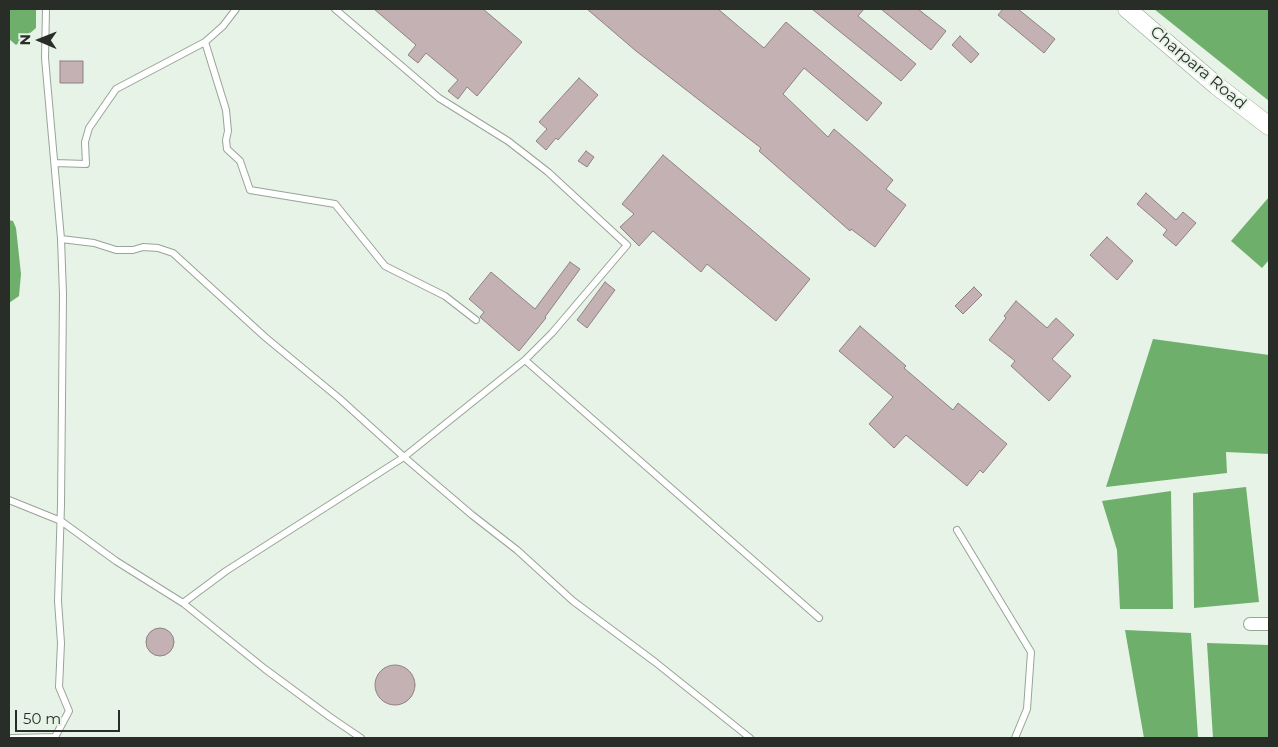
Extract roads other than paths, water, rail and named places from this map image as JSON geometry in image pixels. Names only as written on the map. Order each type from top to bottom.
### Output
[{"type":"street","name":"Charpara Road","points":[[1127,9],[1217,86],[1269,126]]},
{"type":"street","points":[[1250,624],[1269,624]]},
{"type":"lane","points":[[12,738],[54,737],[69,710],[59,687],[61,643],[58,601],[61,521],[61,239],[45,58],[46,9]]},
{"type":"lane","points":[[55,163],[86,164],[85,142],[89,128],[116,89],[205,42],[223,26],[236,9]]},
{"type":"lane","points":[[183,604],[226,571],[404,457],[525,360],[552,333],[628,244],[548,172],[508,141],[439,98],[335,9]]},
{"type":"lane","points":[[205,42],[226,110],[227,149],[240,161],[250,190],[335,204],[385,266],[445,296],[476,320]]},
{"type":"lane","points":[[61,239],[94,243],[116,250],[132,250],[143,247],[158,248],[173,253],[265,337],[340,398],[404,457],[472,515],[517,550],[573,601],[655,662],[750,738]]},
{"type":"lane","points":[[525,360],[818,618]]},
{"type":"lane","points":[[9,500],[61,521],[116,561],[183,604],[330,718],[361,738]]},
{"type":"lane","points":[[957,530],[1031,652],[1027,709],[1015,738]]}]
